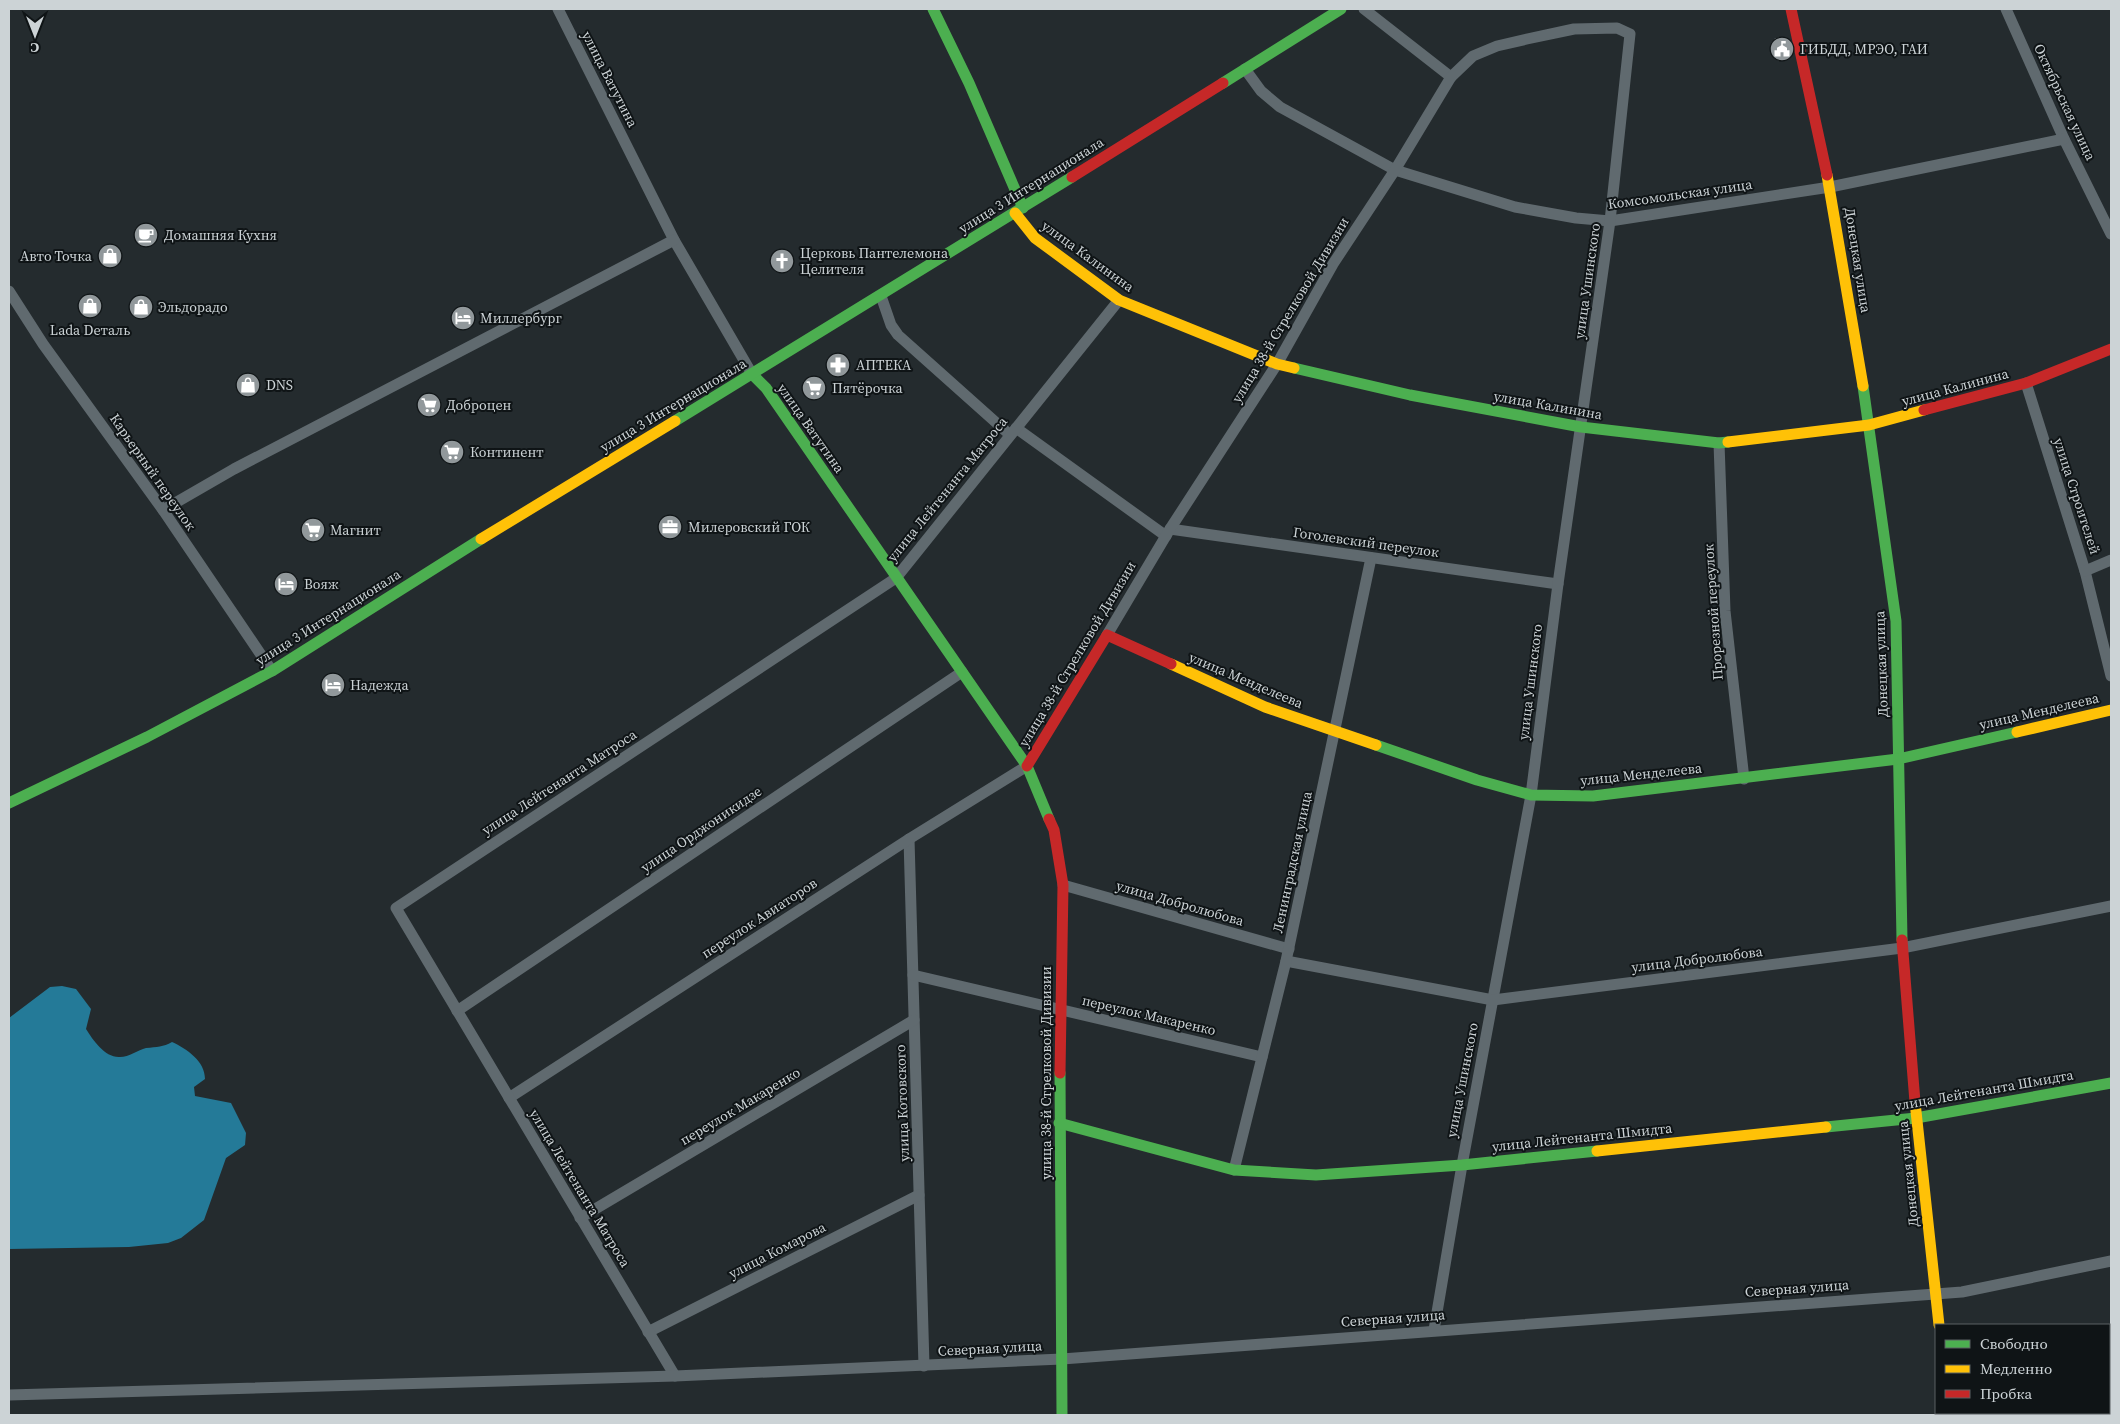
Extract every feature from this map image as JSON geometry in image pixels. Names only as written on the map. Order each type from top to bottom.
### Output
[{"type":"street","name":"улица Ватутина","points":[[558,9],[674,240],[752,374],[766,388],[1027,766]]},
{"type":"street","name":"улица Калинина","points":[[933,9],[969,83],[1019,210],[1036,238],[1120,300],[1277,364],[1410,395],[1580,427],[1719,443],[1869,425],[2026,383],[2111,349]]},
{"type":"street","name":"улица 3 Интернационала","points":[[9,803],[147,737],[272,671],[518,516],[881,296],[1341,9]]},
{"type":"street","points":[[1364,9],[1451,77]]},
{"type":"street","name":"Донецкая улица","points":[[1791,9],[1830,187],[1869,425],[1896,621],[1902,948],[1916,1118],[1939,1324]]},
{"type":"street","name":"Октябрьская улица","points":[[2006,9],[2064,139],[2111,234]]},
{"type":"street","name":"улица 38-й Стрелковой Дивизии","points":[[1062,1415],[1059,1123],[1063,886],[1054,830],[1027,766],[1168,532],[1277,364],[1334,264],[1395,170],[1451,77],[1473,56],[1498,46],[1527,39],[1574,29],[1617,28],[1630,34]]},
{"type":"street","name":"улица Ушинского","points":[[1434,1330],[1462,1165],[1531,795],[1558,584],[1610,221],[1630,34]]},
{"type":"street","name":"Комсомольская улица","points":[[1245,69],[1261,91],[1280,107],[1395,170],[1516,207],[1576,218],[1610,221],[1830,187],[2064,139]]},
{"type":"street","points":[[163,510],[234,469],[674,240]]},
{"type":"street","name":"Карьерный переулок","points":[[9,291],[44,344],[163,510],[272,671]]},
{"type":"street","name":"Гоголевский переулок","points":[[881,296],[891,325],[898,335],[1013,432],[1168,532],[1558,584]]},
{"type":"street","name":"улица Лейтенанта Матроса","points":[[675,1376],[396,908],[896,578],[1120,300]]},
{"type":"street","name":"улица Строителей","points":[[2026,383],[2085,571],[2111,676]]},
{"type":"street","name":"Прорезной переулок","points":[[1719,443],[1726,611],[1744,779]]},
{"type":"street","name":"Ленинградская улица","points":[[1234,1170],[1289,949],[1371,558]]},
{"type":"street","points":[[2085,571],[2111,560]]},
{"type":"street","name":"улица Менделеева","points":[[1107,634],[1265,707],[1477,780],[1531,795],[1593,796],[1898,759],[2111,710]]},
{"type":"street","name":"улица Орджоникидзе","points":[[457,1011],[962,672]]},
{"type":"street","name":"переулок Авиаторов","points":[[509,1098],[909,839],[1027,766]]},
{"type":"street","name":"улица Котовского","points":[[909,839],[924,1366]]},
{"type":"street","name":"улица Добролюбова","points":[[1063,886],[1289,949]]},
{"type":"street","name":"улица Добролюбова","points":[[1286,961],[1493,1000],[1902,948],[2111,906]]},
{"type":"street","name":"переулок Макаренко","points":[[913,975],[1262,1057]]},
{"type":"street","name":"переулок Макаренко","points":[[580,1218],[914,1020]]},
{"type":"street","name":"улица Лейтенанта Шмидта","points":[[1059,1123],[1234,1170],[1316,1175],[1462,1165],[1916,1118],[2111,1083]]},
{"type":"street","name":"улица Комарова","points":[[648,1332],[919,1195]]},
{"type":"street","name":"Северная улица","points":[[9,1395],[675,1376],[1062,1359],[1936,1292],[1962,1292],[2111,1261]]},
{"type":"water","points":[[62,986],[76,989],[91,1009],[86,1029],[100,1048],[109,1055],[123,1057],[146,1048],[163,1046],[172,1042],[189,1052],[199,1061],[205,1079],[194,1087],[195,1096],[231,1103],[246,1133],[245,1145],[226,1158],[204,1220],[181,1238],[168,1243],[129,1247],[9,1249],[9,1018],[50,987]]},
{"type":"traffic: fast","points":[[933,9],[969,83],[1023,208]]},
{"type":"traffic: fast","points":[[1223,83],[1341,9]]},
{"type":"traffic: fast","points":[[675,421],[1072,177]]},
{"type":"traffic: fast","points":[[1294,368],[1410,395],[1581,427],[1719,443],[1728,442]]},
{"type":"traffic: fast","points":[[752,374],[766,388],[1027,766],[1049,819]]},
{"type":"traffic: fast","points":[[1863,386],[1896,621],[1902,940]]},
{"type":"traffic: fast","points":[[9,803],[147,737],[272,671],[481,539]]},
{"type":"traffic: fast","points":[[1376,745],[1477,780],[1531,795],[1593,796],[1898,759],[2017,732]]},
{"type":"traffic: fast","points":[[1060,1073],[1062,1415]]},
{"type":"traffic: fast","points":[[1826,1127],[1916,1118],[2111,1083]]},
{"type":"traffic: fast","points":[[1059,1123],[1234,1170],[1316,1175],[1462,1165],[1597,1151]]},
{"type":"traffic: slow","points":[[1827,175],[1863,386]]},
{"type":"traffic: slow","points":[[1015,213],[1035,238],[1119,300],[1277,364],[1294,368]]},
{"type":"traffic: slow","points":[[1728,442],[1869,425],[1924,410]]},
{"type":"traffic: slow","points":[[481,539],[675,421]]},
{"type":"traffic: slow","points":[[1171,664],[1265,707],[1376,745]]},
{"type":"traffic: slow","points":[[2017,732],[2111,710]]},
{"type":"traffic: slow","points":[[1915,1102],[1939,1324]]},
{"type":"traffic: slow","points":[[1597,1151],[1826,1127]]},
{"type":"traffic: jam","points":[[1791,9],[1827,175]]},
{"type":"traffic: jam","points":[[1072,177],[1223,83]]},
{"type":"traffic: jam","points":[[1924,410],[2026,383],[2111,349]]},
{"type":"traffic: jam","points":[[1027,766],[1107,635],[1171,664]]},
{"type":"traffic: jam","points":[[1049,819],[1054,830],[1063,885],[1060,1073]]},
{"type":"traffic: jam","points":[[1902,940],[1915,1102]]},
{"type":"place","name":"ГИБДД, МРЭО, ГАИ","points":[[1782,49]]},
{"type":"place","name":"Домашняя Кухня","points":[[146,235]]},
{"type":"place","name":"Авто Точка","points":[[110,256]]},
{"type":"place","name":"Церковь Пантелемона Целителя","points":[[782,261]]},
{"type":"place","name":"Lada Dеталь","points":[[90,306]]},
{"type":"place","name":"Эльдорадо","points":[[141,307]]},
{"type":"place","name":"Миллербург","points":[[463,318]]},
{"type":"place","name":"АПТЕКА","points":[[838,365]]},
{"type":"place","name":"DNS","points":[[248,385]]},
{"type":"place","name":"Пятёрочка","points":[[814,388]]},
{"type":"place","name":"Доброцен","points":[[429,405]]},
{"type":"place","name":"Континент","points":[[452,452]]},
{"type":"place","name":"Милеровский ГОК","points":[[670,527]]},
{"type":"place","name":"Магнит","points":[[313,530]]},
{"type":"place","name":"Вояж","points":[[286,584]]},
{"type":"place","name":"Надежда","points":[[333,685]]}]
